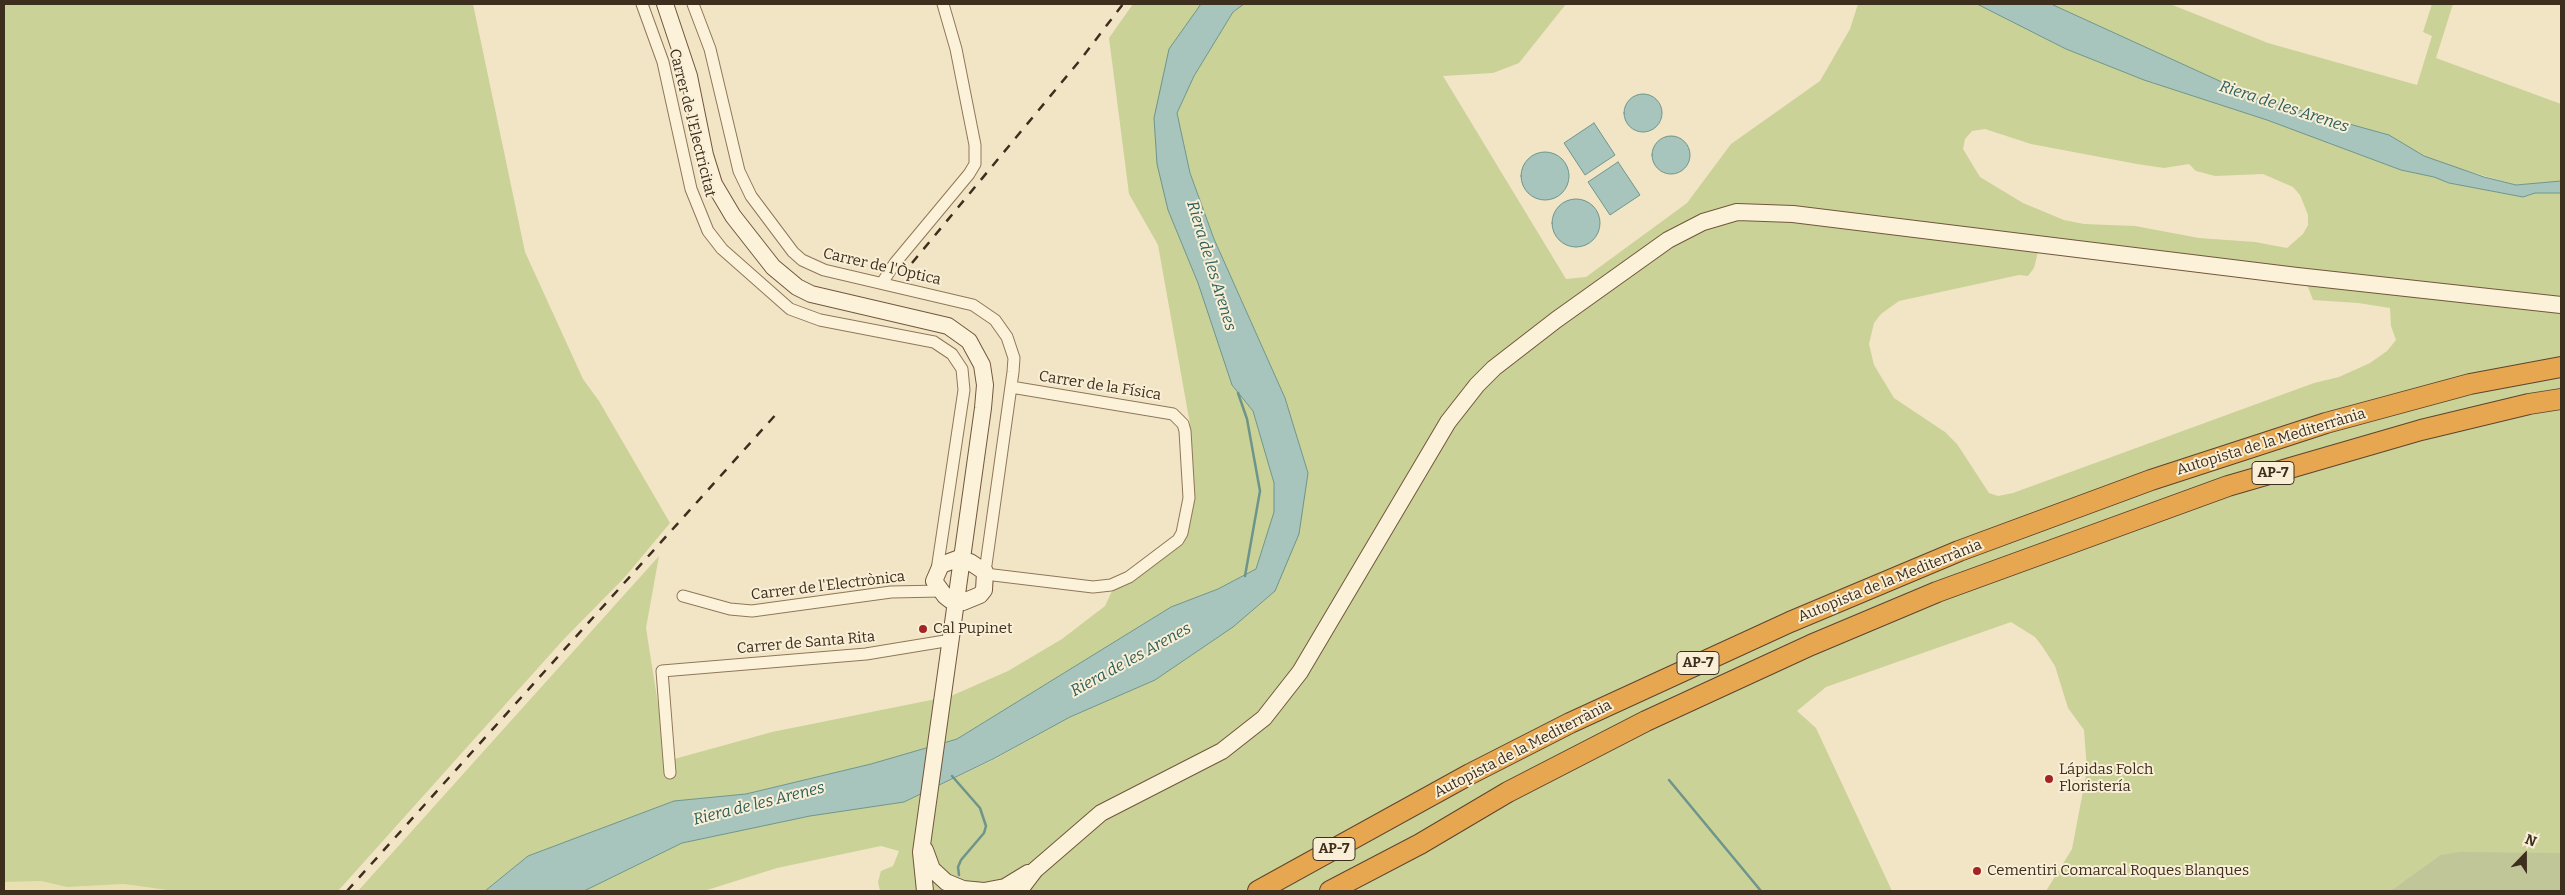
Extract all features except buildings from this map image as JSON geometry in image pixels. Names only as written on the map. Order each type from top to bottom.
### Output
[{"type":"highway","name":"Autopista de la Mediterrània","points":[[1258,891],[1470,774],[1570,723],[1790,622],[1960,551],[2152,480],[2326,423],[2470,384],[2561,367]]},
{"type":"highway","name":"Autopista de la Mediterrània","points":[[1330,891],[1420,844],[1508,792],[1646,721],[1811,646],[1937,592],[2228,486],[2421,430],[2561,399]]},
{"type":"highway","points":[[1360,891],[1386,876],[1420,844]]},
{"type":"main road","points":[[665,4],[690,76],[705,155],[714,184],[733,216],[773,267],[797,287],[819,296],[948,326],[963,335],[975,350],[982,365],[984,395],[959,572],[952,640],[920,859],[925,891]]},
{"type":"main road","points":[[946,891],[984,891],[1005,887],[1034,870],[1100,813],[1222,751],[1264,718],[1300,672],[1448,422],[1477,385],[1510,355],[1668,240],[1708,220],[1738,212],[1793,214],[2287,275],[2561,305]]},
{"type":"main road","points":[[959,572],[986,584],[980,595],[957,602],[950,600],[959,572]]},
{"type":"main road","points":[[924,835],[932,869],[946,882],[970,890]]},
{"type":"main road","points":[[1019,891],[1034,870]]},
{"type":"street","name":"Carrer de l'Electricitat","points":[[642,4],[663,62],[691,189],[708,231],[722,249],[790,310],[820,320],[934,342],[948,350],[958,361],[965,379],[943,534],[944,548],[959,572]]},
{"type":"street","name":"Carrer de l'Òptica","points":[[693,4],[710,49],[739,171],[751,196],[786,244],[802,260],[824,270],[960,300],[986,312],[1002,328],[1012,348],[1013,372],[986,553],[959,572]]},
{"type":"street","points":[[882,283],[905,250],[969,174],[975,164],[975,145],[956,49],[943,4]]},
{"type":"street","name":"Carrer de la Física","points":[[959,572],[1093,587],[1111,585],[1129,577],[1178,540],[1182,533],[1189,498],[1185,431],[1183,424],[1172,414],[1011,387]]},
{"type":"street","name":"Carrer de l'Electrònica","points":[[683,596],[730,609],[752,611],[918,590],[959,572]]},
{"type":"street","name":"Carrer de Santa Rita","points":[[670,774],[662,671],[866,654],[952,640]]},
{"type":"shaded area","points":[[41,881],[67,887],[124,884],[174,891],[4,891],[4,882]]},
{"type":"green space","points":[[4,4],[473,4],[525,252],[583,379],[599,401],[670,523],[625,577],[564,639],[338,891],[174,891],[124,884],[67,887],[41,881],[4,882]]},
{"type":"green space","points":[[1133,4],[1201,4],[1169,50],[1168,210],[1198,283],[1232,385],[1253,411],[1274,483],[1274,512],[1256,569],[1218,589],[1171,607],[957,739],[871,764],[746,794],[674,801],[528,856],[485,891],[358,891],[659,556],[646,628],[667,761],[772,732],[951,696],[1008,671],[1062,639],[1105,606],[1112,591],[1184,543],[1194,497],[1190,424],[1158,245],[1129,194],[1109,38]]},
{"type":"green space","points":[[1244,4],[1566,4],[1519,63],[1493,73],[1443,76],[1566,279],[1586,277],[1687,203],[1731,144],[1820,81],[1850,29],[1858,4],[1977,4],[2066,49],[2144,80],[2267,120],[2401,170],[2434,177],[2449,183],[2523,197],[2535,193],[2561,193],[2561,853],[2440,855],[2390,891],[2046,891],[2072,849],[2087,770],[2084,730],[2068,708],[2055,666],[2042,646],[2035,637],[2011,622],[1826,687],[1797,711],[1816,728],[1892,891],[880,891],[878,882],[881,871],[893,866],[899,851],[881,846],[777,868],[704,891],[584,891],[682,843],[810,816],[904,802],[993,760],[1070,717],[1155,680],[1233,627],[1275,591],[1308,473],[1285,398],[1214,239],[1190,173],[1177,113],[1194,76],[1233,12]],"holes":[[[1985,129],[2031,144],[2137,164],[2164,168],[2189,164],[2196,171],[2215,176],[2263,174],[2293,187],[2300,195],[2308,215],[2308,225],[2303,234],[2287,248],[2255,242],[2199,238],[2135,226],[2084,224],[2064,220],[2023,203],[1980,177],[1963,149],[1965,139],[1972,131]],[[2039,248],[2306,282],[2313,300],[2358,303],[2390,308],[2391,326],[2396,340],[2387,351],[2370,363],[2339,377],[2314,383],[2013,493],[1998,496],[1989,493],[1957,444],[1945,432],[1894,398],[1874,365],[1869,344],[1874,323],[1881,314],[1899,301],[2019,275],[2028,276],[2034,268]]]},
{"type":"green space","points":[[2051,4],[2170,4],[2268,43],[2417,85],[2432,36],[2423,32],[2432,4],[2453,4],[2436,58],[2561,104],[2561,181],[2516,185],[2443,164],[2424,156],[2389,135],[2259,99]]},
{"type":"green space","points":[[2460,852],[2561,853],[2561,891],[2390,891],[2440,855]]},
{"type":"water","points":[[1201,4],[1244,4],[1233,12],[1194,76],[1177,113],[1190,173],[1214,239],[1285,398],[1308,473],[1299,534],[1275,591],[1233,627],[1155,680],[1070,717],[993,759],[904,802],[810,816],[682,843],[584,891],[485,891],[528,856],[674,801],[746,794],[871,764],[957,739],[1171,607],[1218,589],[1256,569],[1274,512],[1274,483],[1253,411],[1232,385],[1198,283],[1168,210],[1157,164],[1154,118],[1169,49]]},
{"type":"water","points":[[1977,4],[2051,4],[2259,99],[2389,135],[2424,156],[2484,177],[2516,185],[2561,181],[2561,193],[2535,193],[2523,197],[2449,183],[2434,177],[2401,170],[2267,120],[2144,80],[2066,49]]},
{"type":"water","points":[[1643,94],[1650,95],[1656,100],[1661,106],[1661,120],[1656,126],[1650,131],[1643,132],[1636,131],[1630,126],[1625,120],[1624,113],[1625,106],[1630,100],[1636,95]]},
{"type":"water","points":[[1594,123],[1615,155],[1585,175],[1564,143]]},
{"type":"water","points":[[1671,136],[1678,137],[1684,142],[1689,148],[1689,162],[1684,168],[1678,173],[1671,174],[1664,173],[1658,168],[1653,162],[1652,155],[1653,148],[1658,142],[1664,137]]},
{"type":"water","points":[[1545,152],[1554,154],[1562,159],[1567,167],[1569,176],[1567,185],[1562,193],[1554,198],[1545,200],[1536,198],[1528,193],[1523,185],[1521,176],[1523,167],[1528,159],[1536,154]]},
{"type":"water","points":[[1618,162],[1640,195],[1610,215],[1588,182]]},
{"type":"water","points":[[1576,199],[1585,201],[1593,206],[1598,214],[1600,223],[1598,232],[1593,240],[1585,245],[1576,247],[1567,245],[1559,240],[1554,232],[1552,223],[1554,214],[1559,206],[1567,201]]},
{"type":"waterway","name":"Riera de les Arenes","points":[[1238,393],[1247,419],[1260,491],[1245,576]]},
{"type":"waterway","points":[[952,776],[980,808],[986,826],[984,833],[961,860],[958,867],[959,875]]},
{"type":"waterway","points":[[1669,780],[1761,891]]},
{"type":"railway","points":[[912,263],[1081,59],[1123,4]]},
{"type":"railway","points":[[347,891],[779,411]]},
{"type":"place","name":"Cal Pupinet","points":[[923,629]]},
{"type":"place","name":"Lápidas Folch Floristería","points":[[2049,779]]},
{"type":"place","name":"Cementiri Comarcal Roques Blanques","points":[[1977,871]]}]
